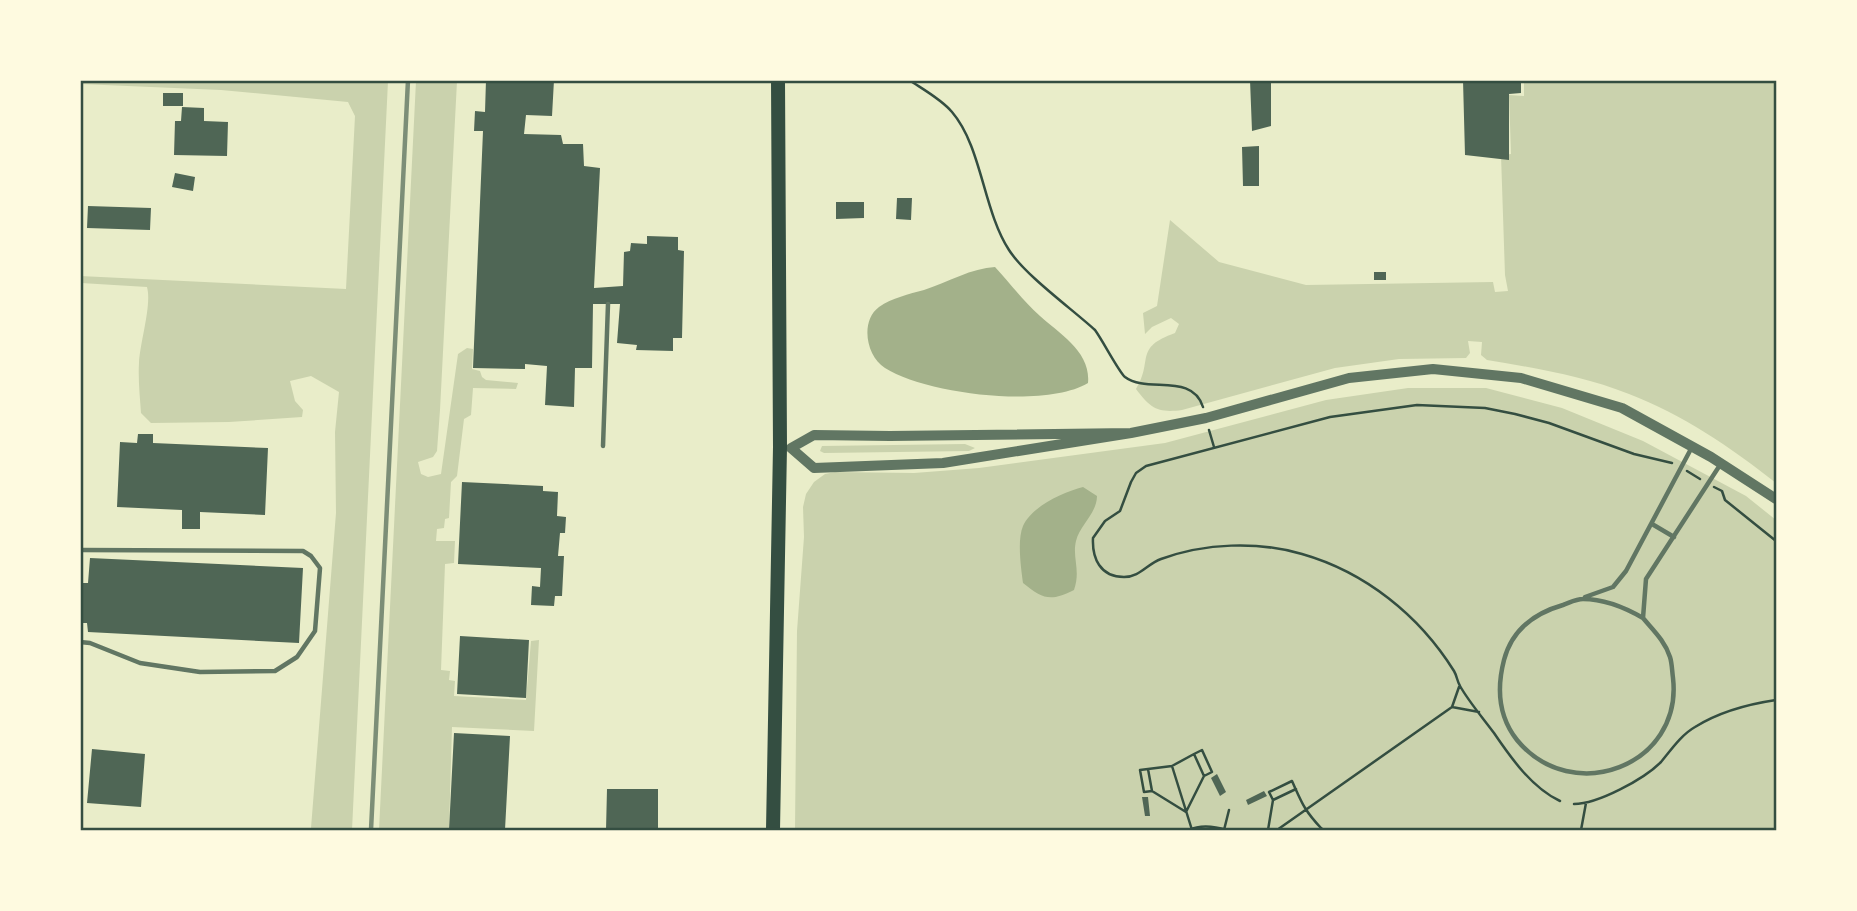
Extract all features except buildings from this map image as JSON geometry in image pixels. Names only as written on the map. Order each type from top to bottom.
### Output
[{"type":"main road","points":[[773,831],[780,447],[778,80]]},
{"type":"street","points":[[1131,433],[814,435],[791,448],[814,468],[943,463],[1131,433],[1206,418],[1349,378],[1433,369],[1521,378],[1622,408],[1721,463],[1776,499]]},
{"type":"lane","points":[[603,446],[608,304]]},
{"type":"lane","points":[[1581,599],[1618,604],[1643,618],[1661,639],[1671,658],[1675,696],[1669,720],[1653,746],[1634,761],[1603,773],[1576,774],[1545,765],[1527,751],[1511,733],[1501,706],[1499,681],[1506,650],[1522,627],[1541,611],[1613,587],[1626,571],[1692,447]]},
{"type":"lane","points":[[1643,618],[1646,579],[1721,463]]},
{"type":"lane","points":[[1652,524],[1674,537]]},
{"type":"lane","points":[[80,550],[303,551],[311,556],[320,568],[315,631],[297,657],[275,671],[200,672],[140,663],[90,643],[80,642]]},
{"type":"path","points":[[909,80],[940,101],[958,120],[971,148],[990,208],[1003,238],[1019,262],[1095,330],[1123,375],[1134,381],[1175,385],[1196,395],[1202,403]]},
{"type":"path","points":[[1560,802],[1550,797],[1521,768],[1459,685],[1456,673],[1419,626],[1364,580],[1300,553],[1269,547],[1211,547],[1163,558],[1151,563],[1142,572],[1122,577],[1101,569],[1095,560],[1092,549],[1097,530],[1122,507],[1130,482],[1140,469],[1154,463],[1330,417],[1417,405],[1485,408],[1549,423],[1659,462],[1669,461],[1722,491],[1725,500],[1776,541]]},
{"type":"path","points":[[1210,433],[1214,449]]},
{"type":"path","points":[[1277,831],[1452,707],[1459,685]]},
{"type":"path","points":[[1574,804],[1586,802],[1637,779],[1659,764],[1693,727],[1744,706],[1776,700]]},
{"type":"path","points":[[1452,707],[1479,712]]},
{"type":"path","points":[[1202,750],[1212,772],[1204,776],[1186,812],[1152,791],[1144,792],[1140,770],[1172,766],[1202,750]]},
{"type":"path","points":[[1194,754],[1204,776]]},
{"type":"path","points":[[1172,766],[1191,830],[1214,826],[1226,830],[1229,810]]},
{"type":"path","points":[[1148,769],[1152,791]]},
{"type":"path","points":[[1268,831],[1273,800],[1269,792],[1292,781],[1305,811],[1321,830]]},
{"type":"path","points":[[1273,800],[1296,789]]},
{"type":"path","points":[[1581,831],[1586,802]]},
{"type":"shaded area","points":[[81,80],[388,81],[352,830],[311,828],[336,513],[335,432],[339,392],[311,376],[290,381],[295,401],[303,410],[302,417],[151,423],[141,413],[139,382],[140,354],[148,304],[147,287],[81,283],[80,276],[346,289],[355,116],[348,102],[221,90],[81,84]]},
{"type":"shaded area","points":[[416,81],[457,81],[437,451],[433,457],[418,462],[421,474],[428,477],[441,474],[458,354],[467,348],[473,349],[472,369],[480,371],[486,380],[518,383],[516,389],[473,388],[471,415],[464,419],[457,476],[451,482],[449,518],[445,519],[444,528],[437,529],[436,541],[455,541],[454,563],[445,564],[441,670],[450,671],[449,680],[455,681],[454,696],[526,700],[531,641],[539,640],[534,731],[452,727],[449,830],[379,830]]},
{"type":"shaded area","points":[[1524,81],[1776,81],[1776,483],[1724,445],[1668,411],[1629,394],[1577,377],[1487,360],[1481,355],[1482,342],[1468,341],[1470,353],[1466,358],[1399,359],[1335,368],[1182,410],[1161,410],[1141,396],[1136,389],[1149,350],[1154,344],[1175,333],[1179,324],[1171,318],[1152,327],[1145,334],[1143,313],[1157,306],[1170,220],[1219,262],[1306,285],[1493,282],[1495,292],[1508,291],[1505,275],[1501,155],[1511,154],[1509,95],[1524,96]]},
{"type":"shaded area","points":[[995,267],[1040,316],[1073,345],[1085,362],[1088,383],[1069,391],[1044,395],[986,395],[928,385],[904,377],[879,363],[870,347],[868,329],[873,313],[879,307],[969,273]]},
{"type":"shaded area","points":[[1408,388],[1486,388],[1562,408],[1643,441],[1746,496],[1776,520],[1776,830],[795,830],[797,631],[804,537],[803,507],[806,494],[814,482],[825,474],[914,473],[979,468],[1165,443],[1326,400]]},
{"type":"shaded area","points":[[965,444],[975,448],[969,451],[820,451],[822,446]]},
{"type":"shaded area","points":[[1083,487],[1097,496],[1094,508],[1076,541],[1077,576],[1074,590],[1053,597],[1036,593],[1023,583],[1020,546],[1023,526],[1041,506],[1058,496]]},
{"type":"railway","points":[[371,830],[408,80]]}]
